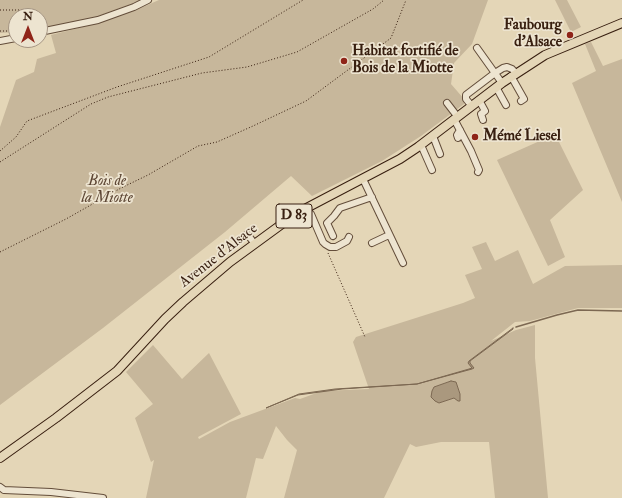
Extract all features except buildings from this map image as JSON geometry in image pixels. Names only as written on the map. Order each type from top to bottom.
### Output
[{"type":"main road","name":"Avenue d'Alsace","points":[[0,458],[56,418],[117,370],[183,302],[230,262],[297,213],[400,159],[421,145],[471,105],[514,74],[545,55],[622,23]]},
{"type":"street","points":[[48,30],[98,20],[134,7],[148,0]]},
{"type":"street","points":[[477,48],[495,73],[506,105]]},
{"type":"street","points":[[471,105],[466,99],[466,95],[495,73],[508,67],[512,68],[524,99],[521,101]]},
{"type":"street","points":[[479,100],[484,111],[481,114],[483,120]]},
{"type":"street","points":[[447,103],[471,150],[479,170],[478,172]]},
{"type":"street","points":[[458,138],[457,135],[460,130]]},
{"type":"street","points":[[433,136],[440,154]]},
{"type":"street","points":[[421,145],[432,170]]},
{"type":"street","points":[[363,179],[402,263]]},
{"type":"street","points":[[333,236],[327,223],[340,208],[372,197]]},
{"type":"street","points":[[305,209],[311,214],[325,244],[330,247],[336,247],[347,241],[349,237]]},
{"type":"street","points":[[247,234],[255,244]]},
{"type":"street","points":[[372,243],[389,235]]},
{"type":"street","points":[[0,487],[4,490],[51,492],[103,498]]},
{"type":"path","points":[[0,151],[16,137],[27,121],[117,87],[209,57],[303,0]]},
{"type":"path","points":[[0,162],[91,104],[108,97],[136,89],[202,73],[247,67],[297,52],[374,9],[384,0]]},
{"type":"path","points":[[0,252],[66,219],[198,146],[217,142],[306,101],[391,38],[406,0]]},
{"type":"path","points":[[325,244],[365,337]]},
{"type":"green space","points":[[0,0],[142,0],[96,17],[48,27],[48,8],[8,8],[8,32],[0,33]]},
{"type":"green space","name":"Bois de la Miotte","points":[[159,0],[488,0],[472,44],[454,63],[451,84],[464,99],[464,104],[421,136],[382,161],[312,196],[291,176],[225,232],[103,328],[0,405],[0,127],[16,80],[34,72],[37,59],[56,53],[51,35],[98,23],[136,10]]},
{"type":"green space","points":[[555,0],[567,0],[581,27],[571,32]]},
{"type":"green space","points":[[591,42],[603,66],[622,59],[622,202],[572,83],[596,71],[585,44]]},
{"type":"green space","points":[[551,136],[557,138],[583,190],[550,220],[565,257],[548,266],[497,160]]},
{"type":"green space","points":[[486,242],[495,261],[518,250],[533,284],[565,266],[622,265],[622,308],[578,308],[530,321],[515,322],[491,341],[516,330],[535,325],[535,358],[548,498],[495,498],[489,442],[441,442],[416,447],[410,444],[384,498],[284,498],[297,450],[276,426],[263,459],[256,458],[246,498],[146,498],[154,460],[151,462],[135,418],[153,404],[126,372],[153,345],[182,379],[209,353],[241,414],[198,437],[199,439],[230,422],[295,398],[300,399],[322,391],[369,389],[353,342],[356,337],[475,298],[465,275],[482,269],[472,247]],"holes":[[[451,381],[456,382],[460,396],[439,403],[434,387]]]},
{"type":"shaded area","points":[[513,328],[470,361],[474,368],[417,384],[472,368],[468,363],[469,361]]},
{"type":"shaded area","points":[[451,381],[456,382],[460,394],[460,401],[454,398],[439,403],[431,397],[434,387]]},
{"type":"shaded area","points":[[417,384],[342,389],[298,395],[266,408],[299,394],[335,389]]},
{"type":"waterway","points":[[516,327],[578,310],[622,311]]},
{"type":"place","name":"Faubourg d'Alsace","points":[[570,35]]},
{"type":"place","name":"Habitat fortifié de Bois de la Miotte","points":[[344,61]]},
{"type":"place","name":"Mémé Liesel","points":[[475,137]]}]
